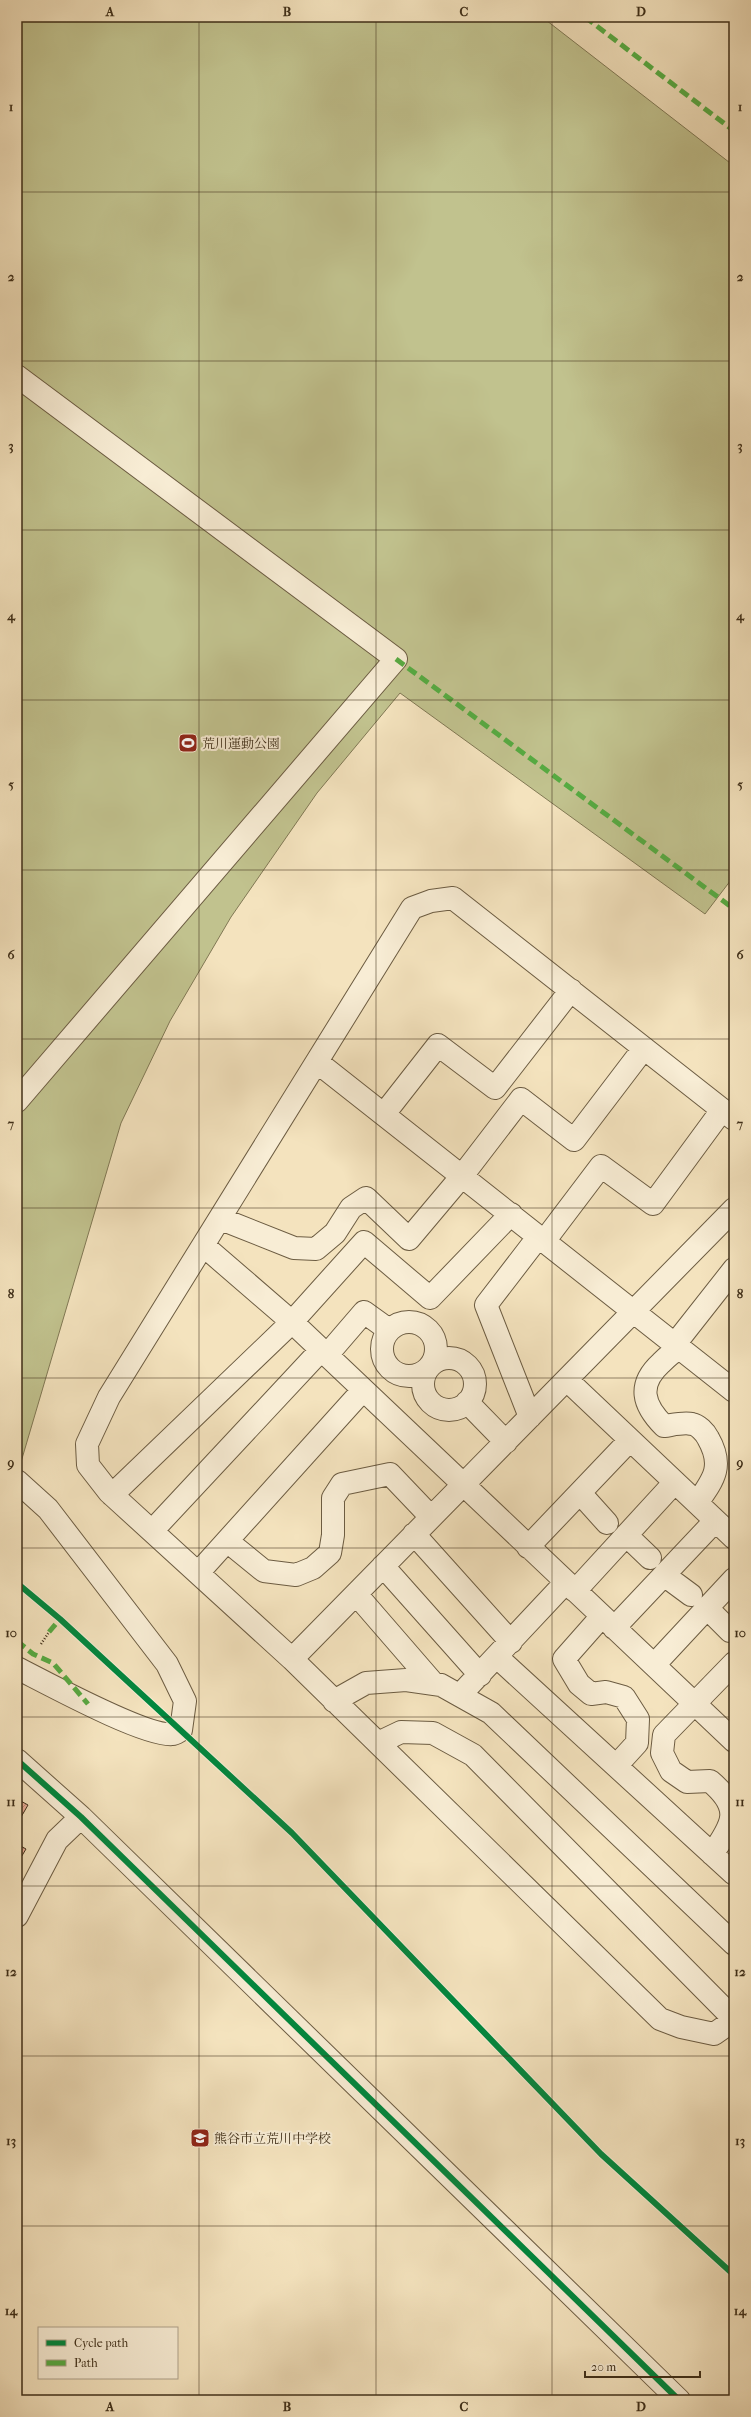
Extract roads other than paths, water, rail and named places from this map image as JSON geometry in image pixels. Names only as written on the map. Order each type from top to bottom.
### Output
[{"type":"street","points":[[17,376],[396,659],[17,1101]]},
{"type":"street","points":[[378,1743],[401,1732],[433,1733],[473,1755],[734,2020],[714,2034],[682,2027],[660,2019],[292,1659],[112,1495],[88,1465],[87,1444],[109,1398],[221,1220],[412,908],[431,901],[453,898],[728,1114],[653,1204],[601,1166],[486,1305],[530,1417]]},
{"type":"street","points":[[384,1114],[438,1044],[494,1088],[571,990]]},
{"type":"street","points":[[221,1220],[294,1248],[316,1249],[335,1233],[351,1208],[366,1198],[409,1239],[462,1176],[521,1099],[574,1140],[644,1048]]},
{"type":"street","points":[[317,1062],[734,1391]]},
{"type":"street","points":[[292,1659],[734,1209]]},
{"type":"street","points":[[112,1495],[292,1322],[364,1242],[430,1298],[511,1214]]},
{"type":"street","points":[[204,1246],[292,1322],[463,1486],[734,1741]]},
{"type":"street","points":[[697,1503],[711,1483],[717,1461],[714,1448],[705,1432],[692,1424],[664,1426],[653,1415],[646,1403],[646,1386],[650,1372],[677,1346],[734,1270]]},
{"type":"street","points":[[152,1531],[364,1312],[389,1330]]},
{"type":"street","points":[[567,1380],[734,1538]]},
{"type":"street","points":[[198,1573],[363,1390]]},
{"type":"street","points":[[468,1402],[506,1442]]},
{"type":"street","points":[[528,1547],[630,1440]]},
{"type":"street","points":[[227,1541],[264,1571],[296,1575],[313,1568],[330,1553],[333,1535],[333,1498],[342,1484],[390,1474],[431,1517]]},
{"type":"street","points":[[17,1481],[48,1509],[167,1664],[185,1701],[181,1730],[173,1734],[146,1729],[88,1704],[17,1668]]},
{"type":"street","points":[[460,1695],[570,1586],[626,1535],[675,1482]]},
{"type":"street","points":[[580,1493],[607,1522]]},
{"type":"street","points":[[616,1766],[637,1743],[638,1719],[624,1697],[606,1692],[591,1694],[579,1684],[564,1659],[664,1575],[715,1520]]},
{"type":"street","points":[[414,1534],[504,1650],[616,1766],[734,1874]]},
{"type":"street","points":[[626,1535],[650,1558]]},
{"type":"street","points":[[383,1566],[480,1675]]},
{"type":"street","points":[[664,1575],[699,1602],[730,1631]]},
{"type":"street","points":[[654,1665],[699,1602],[734,1579]]},
{"type":"street","points":[[356,1594],[434,1684]]},
{"type":"street","points":[[712,1854],[727,1832],[732,1814],[726,1794],[710,1781],[688,1782],[671,1771],[662,1753],[664,1735],[734,1663]]},
{"type":"street","points":[[334,1701],[366,1683],[406,1680],[441,1684],[491,1713],[734,1944]]},
{"type":"street","points":[[17,1760],[81,1817],[679,2400]]},
{"type":"street","points":[[17,1916],[57,1840],[81,1817]]},
{"type":"place","name":"荒川運動公園","points":[[188,743]]},
{"type":"place","name":"熊谷市立荒川中学校","points":[[200,2138]]}]
